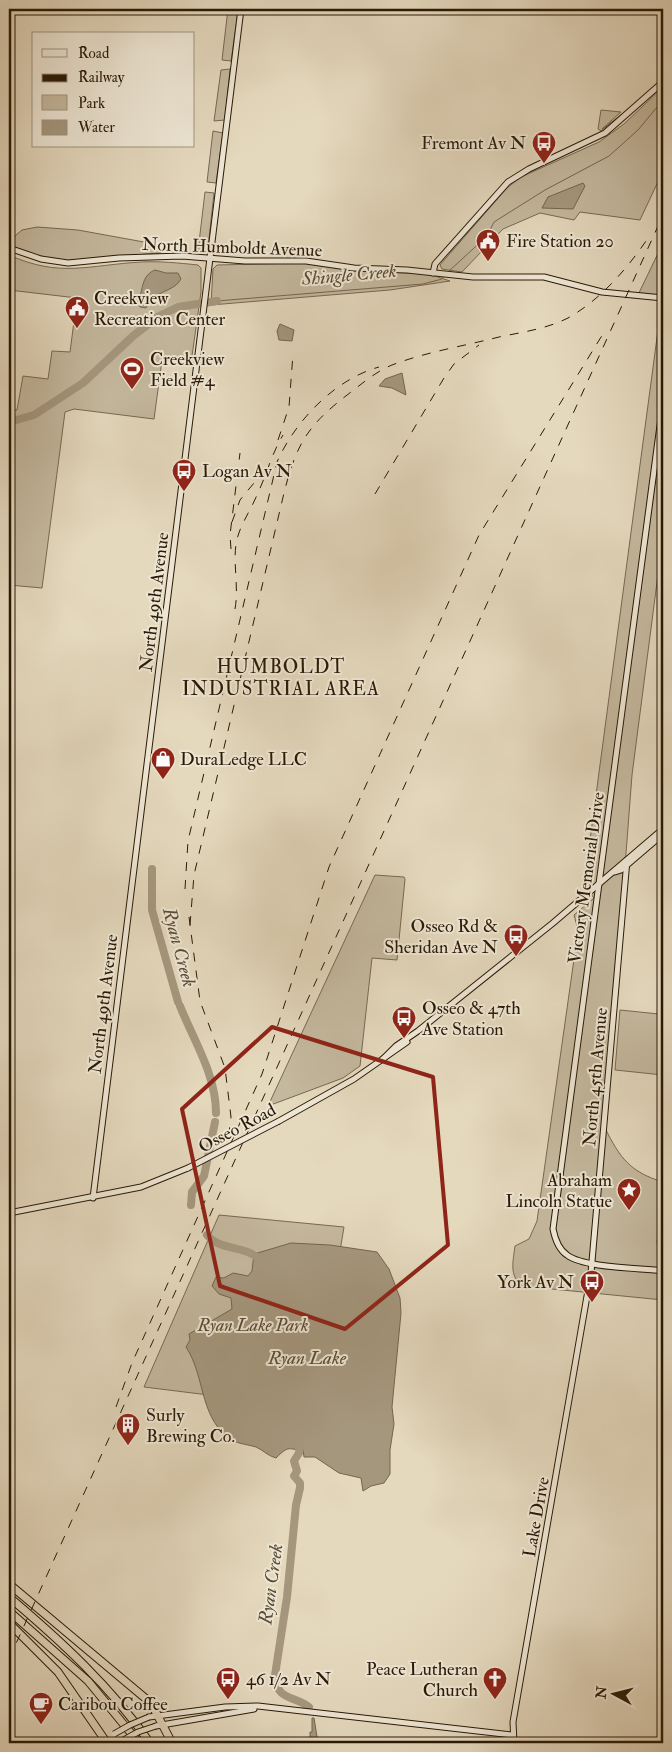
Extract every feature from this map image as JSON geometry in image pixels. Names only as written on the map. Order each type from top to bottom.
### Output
[{"type":"highway","points":[[9,1584],[151,1703],[159,1715],[171,1742]]},
{"type":"highway","points":[[9,1597],[79,1659],[128,1713],[150,1743]]},
{"type":"highway","points":[[9,1611],[88,1681],[139,1743]]},
{"type":"highway","points":[[9,1624],[58,1672],[105,1743]]},
{"type":"street","name":"North 49th Avenue","points":[[93,1198],[241,9]]},
{"type":"street","points":[[433,273],[435,264],[508,182],[529,169],[605,134],[663,82]]},
{"type":"street","name":"North Humboldt Avenue","points":[[9,248],[41,260],[68,263],[145,256],[182,256],[245,262],[306,261],[354,268],[452,275],[544,277],[602,292],[663,298]]},
{"type":"street","name":"Victory Memorial Drive","points":[[663,402],[553,1228],[556,1242],[563,1252],[574,1259],[592,1264],[663,1271]]},
{"type":"street","name":"Osseo Road","points":[[627,862],[663,829]]},
{"type":"street","name":"Osseo Road","points":[[9,1213],[93,1198],[141,1187],[188,1168],[340,1088],[414,1037],[418,1031],[663,834]]},
{"type":"street","name":"North 45th Avenue","points":[[588,1296],[627,862]]},
{"type":"street","name":"Lake Drive","points":[[514,1743],[512,1735],[513,1722],[588,1296]]},
{"type":"street","points":[[105,1743],[114,1734],[130,1725],[159,1715],[238,1706],[262,1707],[512,1735]]},
{"type":"street","points":[[119,1742],[138,1732],[156,1726],[262,1707]]},
{"type":"highlighted area","points":[[272,1027],[433,1077],[448,1245],[345,1329],[220,1286],[182,1109]]},
{"type":"green space","points":[[228,9],[238,12],[231,61],[222,60]]},
{"type":"green space","points":[[230,69],[225,120],[214,121],[221,70]]},
{"type":"green space","points":[[663,87],[663,171],[640,220],[580,212],[574,220],[540,213],[503,229],[462,272],[442,269],[440,265],[507,188],[521,177],[599,142],[624,124]]},
{"type":"green space","points":[[601,110],[621,112],[602,129],[621,115],[601,131],[598,129]]},
{"type":"green space","points":[[213,131],[223,133],[216,183],[207,182]]},
{"type":"green space","points":[[205,192],[214,193],[208,248],[198,251]]},
{"type":"green space","points":[[37,227],[78,230],[155,244],[161,253],[70,261],[44,258],[9,246],[9,241],[22,230]]},
{"type":"green space","points":[[663,243],[663,536],[632,775],[605,1128],[621,1156],[627,1162],[642,1174],[663,1182],[657,1243],[663,1243],[663,1300],[522,1286],[515,1277],[513,1257],[515,1246],[529,1239],[537,1221],[575,952],[577,926],[574,915],[594,898],[584,885],[662,300],[637,297]]},
{"type":"green space","points":[[9,255],[27,262],[59,268],[170,262],[198,265],[201,268],[201,292],[191,363],[162,360],[154,419],[74,409],[65,412],[42,588],[9,585],[9,409],[17,410],[23,376],[48,379],[52,351],[70,352],[77,298],[9,290]]},
{"type":"green space","points":[[302,263],[357,271],[429,274],[450,281],[390,290],[211,305],[213,269],[217,265]]},
{"type":"green space","points":[[375,875],[404,877],[405,879],[397,960],[372,958],[360,1066],[343,1078],[268,1106]]},
{"type":"green space","points":[[660,1006],[663,1006],[663,1075],[615,1070],[620,1010],[659,1014]]},
{"type":"green space","name":"Ryan Lake Park","points":[[219,1215],[344,1227],[314,1408],[144,1387]]},
{"type":"water","points":[[583,183],[585,186],[573,209],[542,208],[548,197]]},
{"type":"water","points":[[155,270],[166,273],[178,273],[181,279],[178,284],[152,298],[146,308],[140,307],[137,303],[145,280]]},
{"type":"water","points":[[280,324],[294,330],[292,341],[279,340],[277,331]]},
{"type":"water","points":[[402,373],[406,395],[392,388],[379,386],[385,379]]},
{"type":"water","name":"Ryan Lake","points":[[291,1243],[330,1245],[377,1252],[389,1269],[400,1298],[401,1313],[392,1407],[394,1424],[390,1450],[390,1474],[384,1483],[371,1486],[363,1491],[361,1478],[339,1473],[315,1457],[304,1457],[303,1450],[287,1449],[276,1458],[256,1447],[227,1437],[211,1417],[192,1358],[186,1347],[190,1340],[189,1334],[232,1309],[231,1298],[219,1294],[212,1286],[216,1277],[224,1278],[233,1273],[248,1276],[252,1271],[254,1254]]},
{"type":"water","points":[[312,1718],[314,1718],[318,1743],[310,1743]]},
{"type":"waterway","name":"Shingle Creek","points":[[448,272],[487,236],[494,222],[545,190],[609,156],[638,130],[663,100]]},
{"type":"waterway","name":"Shingle Creek","points":[[217,301],[423,284],[442,279],[445,275]]},
{"type":"waterway","name":"Shingle Creek","points":[[9,422],[34,415],[83,383],[133,336],[159,316],[178,307],[217,301]]},
{"type":"waterway","name":"Ryan Creek","points":[[152,869],[152,910],[178,1002]]},
{"type":"waterway","name":"Ryan Creek","points":[[180,1006],[208,1072],[215,1099],[216,1113]]},
{"type":"waterway","name":"Ryan Creek","points":[[191,1205],[192,1192],[204,1176],[215,1122]]},
{"type":"waterway","name":"Ryan Creek","points":[[207,1235],[219,1244],[248,1252],[260,1260]]},
{"type":"waterway","name":"Ryan Creek","points":[[300,1441],[299,1453],[294,1461],[297,1471],[294,1476],[300,1483],[300,1488],[296,1505],[287,1597],[275,1675],[276,1683],[282,1693],[309,1707]]},
{"type":"railway","points":[[9,1659],[663,215]]},
{"type":"railway","points":[[190,925],[194,875],[284,493],[294,460],[307,435],[315,424],[337,403],[386,367],[432,353],[543,328],[568,318],[580,311],[612,284],[646,241]]},
{"type":"railway","points":[[116,1407],[132,1363],[262,1074],[329,867],[479,535],[606,329]]},
{"type":"railway","points":[[375,494],[444,378],[454,364],[479,345]]},
{"type":"railway","points":[[278,440],[289,407],[293,354]]},
{"type":"railway","points":[[185,889],[188,841],[277,462],[294,432],[318,404],[347,381],[379,367]]},
{"type":"railway","points":[[235,609],[235,552],[237,537],[283,435]]},
{"type":"railway","points":[[231,549],[230,535],[240,453]]},
{"type":"railway","points":[[232,522],[240,500],[263,472]]},
{"type":"railway","points":[[189,917],[200,1001],[225,1068],[231,1117],[228,1141]]},
{"type":"place","name":"Fremont Av N","points":[[544,164]]},
{"type":"place","name":"Fire Station 20","points":[[488,262]]},
{"type":"place","name":"Creekview Recreation Center","points":[[77,329]]},
{"type":"place","name":"Creekview Field #4","points":[[132,390]]},
{"type":"place","name":"Logan Av N","points":[[184,492]]},
{"type":"place","name":"DuraLedge LLC","points":[[163,780]]},
{"type":"place","name":"Osseo Rd & Sheridan Ave N","points":[[516,957]]},
{"type":"place","name":"Osseo & 47th Ave Station","points":[[404,1039]]},
{"type":"place","name":"Abraham Lincoln Statue","points":[[629,1211]]},
{"type":"place","name":"York Av N","points":[[592,1303]]},
{"type":"place","name":"Surly Brewing Co.","points":[[128,1446]]},
{"type":"place","name":"46 1/2 Av N","points":[[228,1700]]},
{"type":"place","name":"Peace Lutheran Church","points":[[495,1700]]},
{"type":"place","name":"Caribou Coffee","points":[[41,1725]]},
{"type":"district","name":"HUMBOLDT INDUSTRIAL AREA","points":[[281,677]]}]
